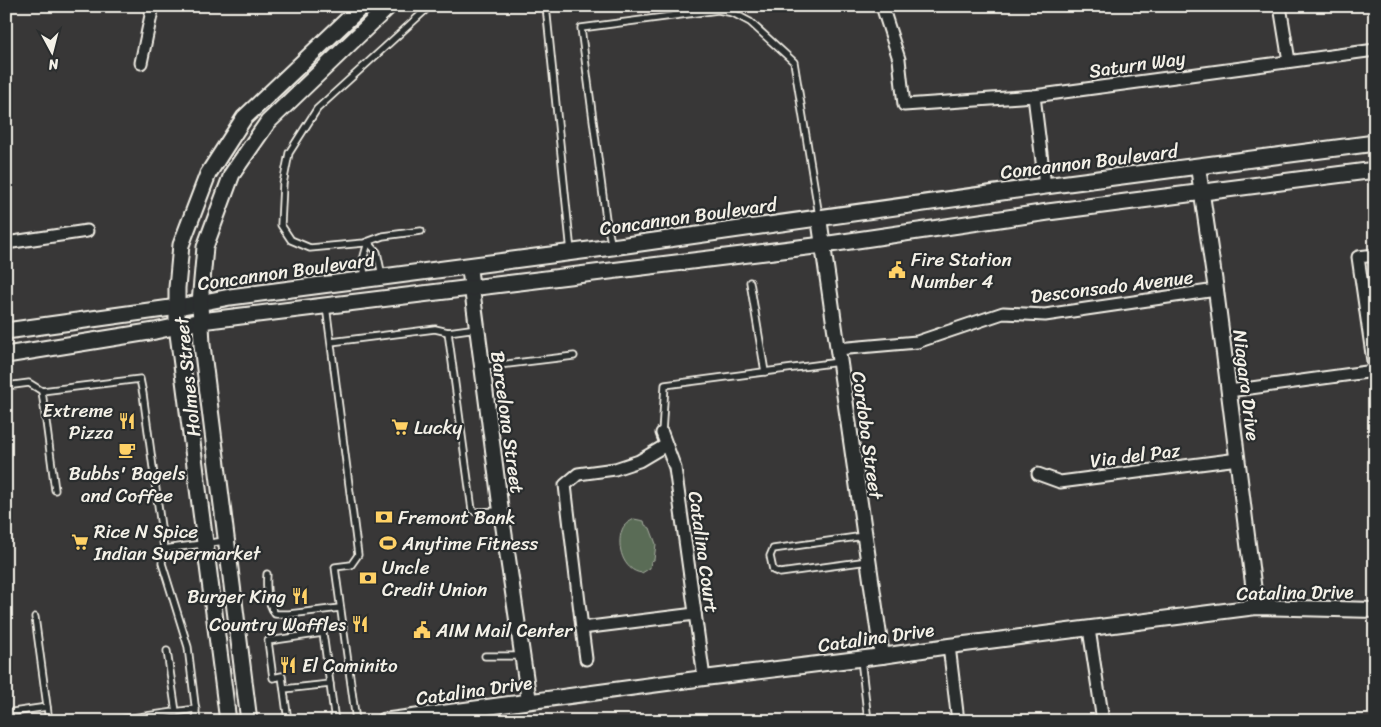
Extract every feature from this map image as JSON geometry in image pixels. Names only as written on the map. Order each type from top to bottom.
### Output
[{"type":"main road","name":"Holmes Street","points":[[228,721],[177,326],[177,288],[181,245],[208,174],[244,118],[362,6]]},
{"type":"main road","name":"Holmes Street","points":[[248,721],[202,346],[200,303],[205,247],[232,174],[268,122],[389,6]]},
{"type":"main road","name":"Concannon Boulevard","points":[[6,330],[178,307],[230,297],[1375,143]]},
{"type":"main road","name":"Concannon Boulevard","points":[[6,355],[201,321],[823,245],[1048,212],[1375,170]]},
{"type":"main road","points":[[1045,186],[1048,212]]},
{"type":"street","points":[[141,63],[153,6]]},
{"type":"street","name":"Saturn Way","points":[[882,6],[898,59],[904,105],[1034,96],[1375,50]]},
{"type":"street","points":[[1280,6],[1289,61]]},
{"type":"street","points":[[1034,96],[1045,186]]},
{"type":"street","name":"Niagara Drive","points":[[1198,167],[1216,290],[1256,608]]},
{"type":"street","name":"Cordoba Street","points":[[819,218],[882,656]]},
{"type":"street","points":[[6,243],[87,231]]},
{"type":"street","points":[[1375,255],[1358,257],[1375,375]]},
{"type":"street","name":"Barcelona Street","points":[[469,266],[501,511],[529,701]]},
{"type":"street","name":"Desconsado Avenue","points":[[838,355],[917,342],[1003,313],[1045,315],[1216,290]]},
{"type":"street","points":[[1229,391],[1374,371]]},
{"type":"street","name":"Catalina Court","points":[[662,433],[675,468],[704,678]]},
{"type":"street","points":[[586,659],[565,485],[578,474],[615,468],[639,461],[666,445]]},
{"type":"street","name":"Via del Paz","points":[[1038,474],[1060,482],[1238,459]]},
{"type":"street","name":"Catalina Drive","points":[[388,720],[430,718],[529,701],[1256,608],[1375,610]]},
{"type":"street","points":[[582,628],[695,614]]},
{"type":"street","points":[[1089,629],[1103,721]]},
{"type":"street","points":[[950,646],[958,721]]},
{"type":"lane","points":[[421,231],[383,236],[368,242],[310,248],[291,240],[281,224],[283,184],[289,153],[317,110],[430,6]]},
{"type":"lane","points":[[546,6],[570,252]]},
{"type":"lane","points":[[612,247],[606,219],[581,28],[590,26],[718,10],[733,13],[756,27],[794,62],[819,218]]},
{"type":"lane","points":[[368,242],[377,252],[382,277]]},
{"type":"lane","points":[[365,279],[363,260],[368,242]]},
{"type":"lane","points":[[750,282],[765,372]]},
{"type":"lane","points":[[326,306],[358,555],[351,565],[335,567],[356,721]]},
{"type":"lane","points":[[331,342],[434,329],[448,332],[477,328]]},
{"type":"lane","points":[[448,332],[472,510],[476,512],[501,511]]},
{"type":"lane","points":[[662,433],[665,385],[765,372],[838,355]]},
{"type":"lane","points":[[482,367],[574,356]]},
{"type":"lane","points":[[6,386],[29,383],[42,391],[140,379],[164,549],[162,563],[188,647],[197,721]]},
{"type":"lane","points":[[42,391],[56,490]]},
{"type":"lane","points":[[864,536],[773,549],[770,556],[772,570],[780,573],[868,561]]},
{"type":"lane","points":[[164,549],[225,541]]},
{"type":"lane","points":[[267,574],[266,589],[268,603],[275,614],[340,608]]},
{"type":"lane","points":[[35,617],[49,721]]},
{"type":"lane","points":[[288,721],[282,676],[272,678],[268,641],[323,633],[334,721]]},
{"type":"lane","points":[[167,651],[176,712]]},
{"type":"lane","points":[[485,656],[522,656]]},
{"type":"lane","points":[[861,659],[868,721]]},
{"type":"lane","points":[[284,689],[330,684]]},
{"type":"lane","points":[[6,714],[47,707]]},
{"type":"lane","points":[[110,721],[196,709]]},
{"type":"green space","points":[[634,519],[644,521],[645,525],[650,528],[656,544],[654,560],[651,561],[650,568],[642,573],[630,568],[621,550],[620,536],[623,528]]},
{"type":"water","points":[[648,716],[664,717],[664,721],[634,721]]},
{"type":"place","name":"Fire Station Number 4","points":[[897,270]]},
{"type":"place","name":"Extreme Pizza","points":[[127,421]]},
{"type":"place","name":"Lucky","points":[[400,427]]},
{"type":"place","name":"Bubbs' Bagels and Coffee","points":[[127,450]]},
{"type":"place","name":"Fremont Bank","points":[[384,517]]},
{"type":"place","name":"Rice N Spice Indian Supermarket","points":[[80,542]]},
{"type":"place","name":"Anytime Fitness","points":[[388,543]]},
{"type":"place","name":"Uncle Credit Union","points":[[368,578]]},
{"type":"place","name":"Burger King","points":[[300,596]]},
{"type":"place","name":"Country Waffles","points":[[360,624]]},
{"type":"place","name":"AIM Mail Center","points":[[422,630]]},
{"type":"place","name":"El Caminito","points":[[288,665]]}]
